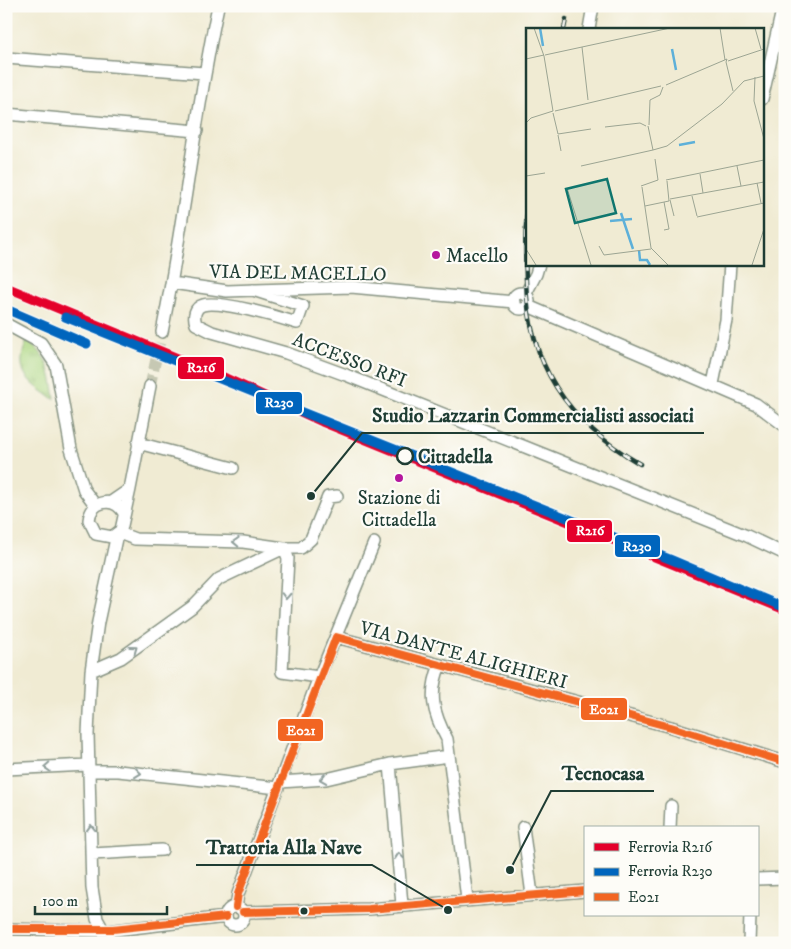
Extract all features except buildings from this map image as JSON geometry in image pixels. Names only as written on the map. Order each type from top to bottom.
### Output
[{"type":"street","points":[[162,332],[197,131],[204,73],[218,6]]},
{"type":"street","points":[[589,28],[593,6]]},
{"type":"street","points":[[764,90],[783,6]]},
{"type":"street","points":[[6,58],[204,73]]},
{"type":"street","points":[[6,114],[197,131]]},
{"type":"street","name":"VIA DEL MACELLO","points":[[172,283],[227,291],[351,287],[514,302],[517,295],[527,300],[539,265]]},
{"type":"street","points":[[713,384],[726,320],[730,265]]},
{"type":"street","name":"ACCESSO RFI","points":[[253,290],[302,306],[303,308],[297,323],[267,314],[212,304],[201,306],[197,309],[194,319],[196,324],[200,328],[286,354],[354,378],[747,536],[785,554]]},
{"type":"street","points":[[527,300],[756,404],[785,426]]},
{"type":"street","points":[[6,324],[41,343],[56,365],[71,449],[84,490],[96,506]]},
{"type":"street","points":[[124,514],[150,386]]},
{"type":"street","points":[[138,443],[233,468]]},
{"type":"street","points":[[112,558],[109,548],[101,536],[90,525],[90,515],[100,503],[111,502],[130,489]]},
{"type":"street","points":[[101,536],[118,534],[135,539],[243,542],[284,548],[302,548],[311,539],[328,497],[337,496]]},
{"type":"street","points":[[107,928],[97,919],[92,888],[89,768],[91,671],[98,622],[118,534],[125,522],[121,508],[111,502]]},
{"type":"street","points":[[6,929],[83,930],[211,920],[226,917],[232,924],[238,924],[243,919],[239,910],[238,894],[282,784],[319,677],[374,543]]},
{"type":"street","points":[[91,671],[121,658],[184,613],[219,579],[284,548]]},
{"type":"street","points":[[284,548],[288,558],[282,672],[319,677]]},
{"type":"street","name":"VIA DANTE ALIGHIERI","points":[[336,637],[671,727],[785,762]]},
{"type":"street","points":[[440,665],[433,693],[436,718],[447,738],[467,899]]},
{"type":"street","points":[[6,769],[89,768],[282,784],[326,779],[390,764],[449,756]]},
{"type":"street","points":[[390,764],[402,905]]},
{"type":"street","points":[[670,826],[671,806]]},
{"type":"street","points":[[523,826],[532,895]]},
{"type":"street","points":[[92,854],[162,850]]},
{"type":"street","points":[[758,879],[785,878]]},
{"type":"street","points":[[239,910],[368,908],[467,899],[584,892]]},
{"type":"street","points":[[749,943],[750,916]]},
{"type":"green space","points":[[29,342],[45,360],[51,375],[55,399],[35,386],[26,376],[22,359],[26,343]]},
{"type":"tunnel","points":[[150,386],[162,332]]},
{"type":"railway","points":[[564,28],[566,19]]},
{"type":"railway","points":[[526,223],[525,256],[529,311],[535,339],[544,364],[557,388],[573,410],[615,448],[640,464]]},
{"type":"rail line","name":"R216","points":[[6,287],[226,378],[322,422],[785,610]]},
{"type":"rail line","name":"R230","points":[[6,309],[87,344]]},
{"type":"rail line","name":"R230","points":[[65,317],[672,560],[781,606]]},
{"type":"transit line","name":"E021","points":[[236,907],[238,894],[336,637],[671,727],[785,762]]},
{"type":"transit line","name":"E021","points":[[243,912],[369,909],[584,891]]},
{"type":"transit line","name":"E021","points":[[6,929],[113,929],[226,917]]},
{"type":"place","name":"Macello","points":[[436,255]]},
{"type":"place","name":"Cittadella","points":[[405,456]]},
{"type":"place","name":"Stazione di Cittadella","points":[[399,478]]},
{"type":"place","name":"Studio Lazzarin Commercialisti associati","points":[[311,496]]},
{"type":"place","name":"Tecnocasa","points":[[510,870]]},
{"type":"place","name":"Trattoria Alla Nave","points":[[448,910]]}]
